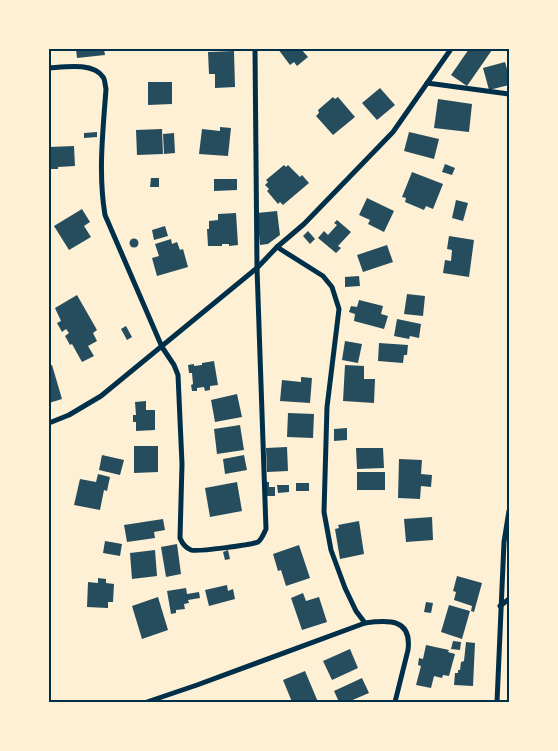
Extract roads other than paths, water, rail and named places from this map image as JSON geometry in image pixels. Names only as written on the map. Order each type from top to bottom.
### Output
[{"type":"street","points":[[49,68],[74,66],[92,68],[103,77],[106,88],[101,170],[102,198],[105,214],[162,346],[178,375],[182,464],[180,538],[182,543],[191,550],[225,548],[258,542],[266,529],[257,268],[255,49]]},
{"type":"street","points":[[49,423],[69,415],[101,396],[257,268],[277,247],[304,224],[393,132],[451,49]]},
{"type":"street","points":[[427,83],[509,94]]},
{"type":"street","points":[[277,247],[323,276],[332,287],[339,308],[327,406],[324,512],[331,550],[345,588],[356,611],[365,623]]},
{"type":"street","points":[[497,702],[504,542],[509,511]]},
{"type":"street","points":[[500,606],[509,599]]},
{"type":"street","points":[[147,702],[365,623],[385,621],[402,626],[407,633],[409,641],[395,702]]}]
